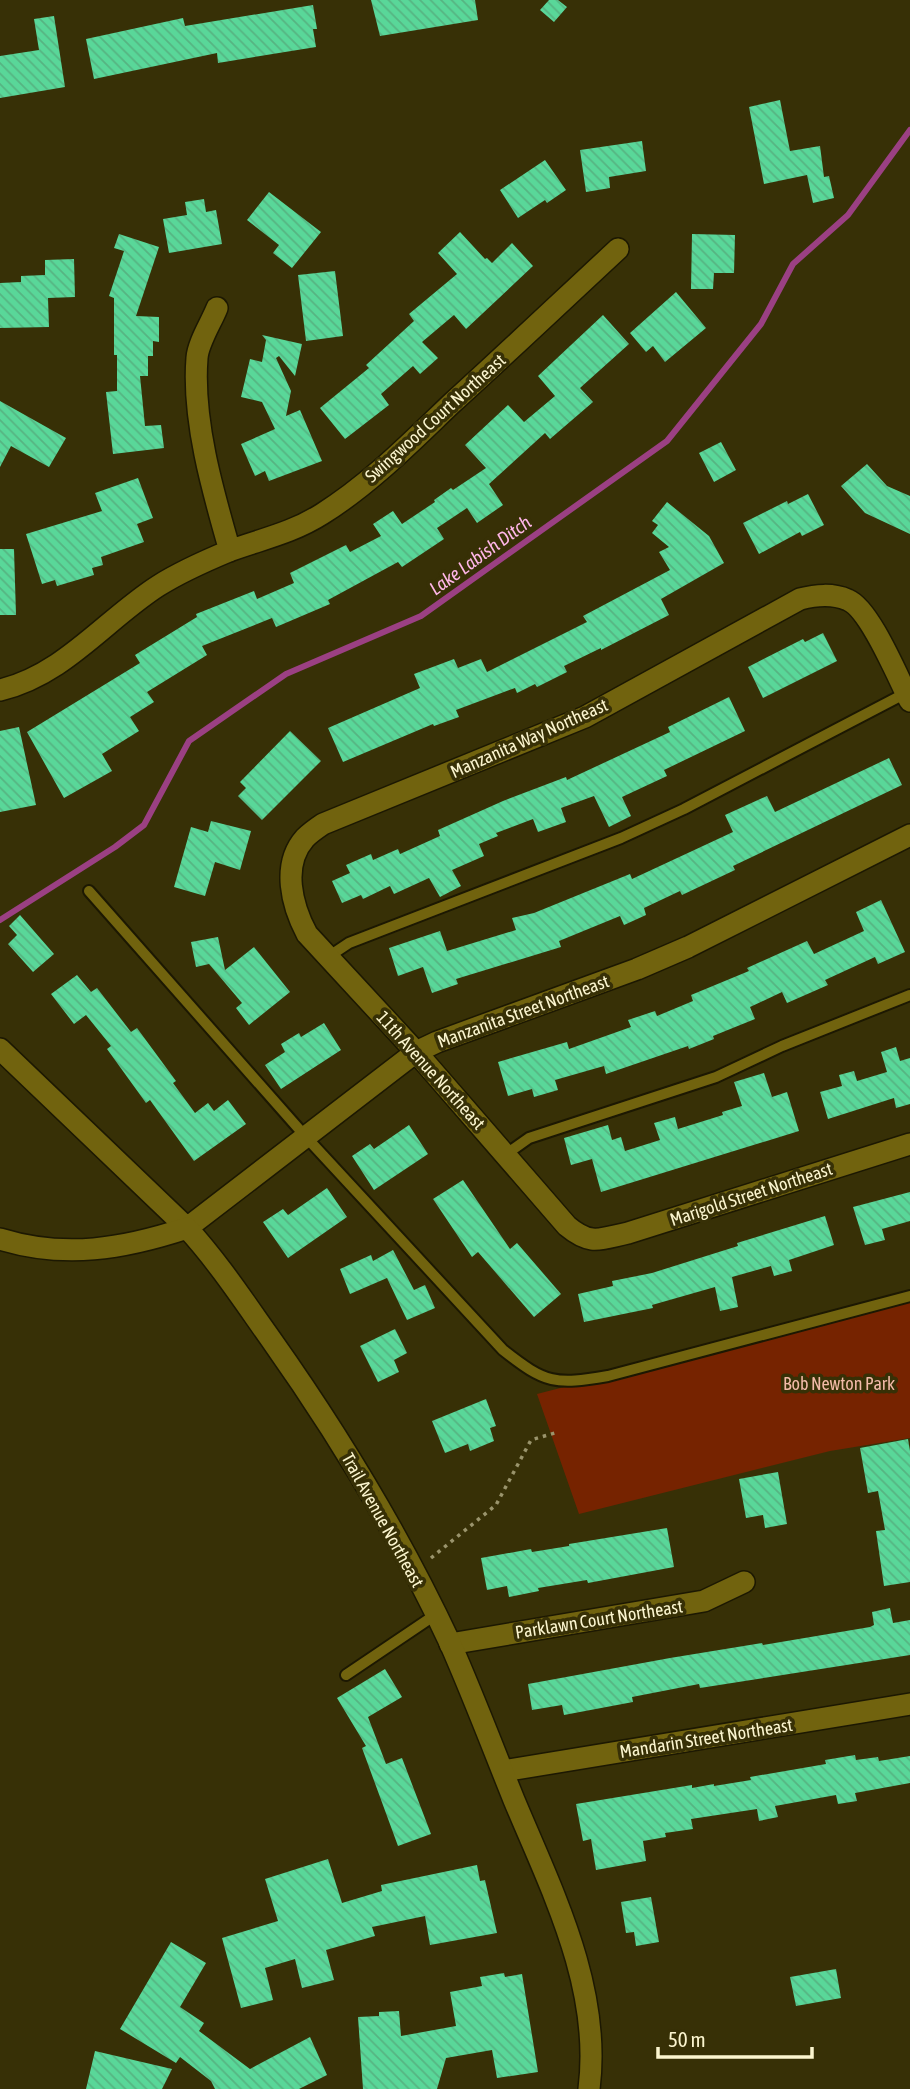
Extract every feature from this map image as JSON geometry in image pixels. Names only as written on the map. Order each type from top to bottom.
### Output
[{"type":"street","name":"Swingwood Court Northeast","points":[[0,690],[27,681],[50,668],[79,649],[140,598],[186,570],[230,551],[279,536],[300,526],[352,492],[395,457],[618,249]]},
{"type":"street","points":[[217,308],[197,356],[199,409],[207,463],[230,551]]},
{"type":"street","name":"Manzanita Way Northeast","points":[[290,885],[294,860],[304,839],[323,824],[585,717],[800,599],[817,595],[850,600],[870,622],[908,697]]},
{"type":"street","name":"Manzanita Street Northeast","points":[[0,1239],[41,1249],[77,1251],[130,1244],[187,1228],[416,1052],[688,947],[910,835]]},
{"type":"street","name":"11th Avenue Northeast","points":[[290,885],[296,915],[307,934],[416,1052],[567,1226],[592,1240]]},
{"type":"street","name":"Trail Avenue Northeast","points":[[0,1049],[187,1228],[211,1255],[304,1387],[376,1502],[450,1644],[552,1892],[580,1973],[591,2043],[589,2089]]},
{"type":"street","name":"Marigold Street Northeast","points":[[592,1240],[628,1233],[910,1144]]},
{"type":"street","name":"Parklawn Court Northeast","points":[[450,1644],[704,1601],[744,1583]]},
{"type":"street","name":"Mandarin Street Northeast","points":[[503,1772],[910,1704]]},
{"type":"lane","points":[[328,957],[349,943],[621,838],[908,697]]},
{"type":"lane","points":[[89,891],[306,1137],[503,1350],[521,1365],[552,1381],[569,1382],[608,1376],[910,1296]]},
{"type":"lane","points":[[505,1155],[529,1138],[716,1077],[782,1046],[910,995]]},
{"type":"lane","points":[[346,1675],[436,1615]]},
{"type":"path","points":[[414,1574],[447,1543],[496,1505],[531,1440],[558,1432]]},
{"type":"green space","name":"Bob Newton Park","points":[[910,1298],[910,1438],[830,1451],[579,1514],[537,1394]]},
{"type":"building","points":[[371,0],[475,0],[478,20],[380,36]]},
{"type":"building","points":[[549,0],[558,0],[567,7],[554,22],[540,10]]},
{"type":"building","points":[[313,5],[317,29],[313,29],[316,47],[218,63],[217,53],[94,79],[86,39],[183,18],[185,26]]},
{"type":"building","points":[[54,16],[65,87],[0,98],[0,56],[39,50],[34,19]]},
{"type":"building","points":[[780,100],[790,151],[820,146],[824,177],[829,176],[834,198],[813,203],[807,175],[764,184],[749,107]]},
{"type":"building","points":[[642,141],[646,171],[609,177],[610,188],[586,192],[580,150]]},
{"type":"building","points":[[545,160],[566,190],[518,218],[500,190]]},
{"type":"building","points":[[269,192],[321,232],[292,268],[273,253],[279,245],[247,220]]},
{"type":"building","points":[[204,199],[206,212],[216,210],[222,244],[169,253],[163,219],[187,215],[185,202]]},
{"type":"building","points":[[460,232],[492,263],[512,243],[533,266],[466,329],[454,315],[422,342],[438,358],[420,374],[413,366],[381,394],[389,405],[345,439],[320,408],[369,368],[366,365],[414,321],[409,314],[457,274],[438,253]]},
{"type":"building","points":[[119,234],[159,247],[136,316],[159,317],[159,342],[153,341],[153,356],[148,356],[148,376],[140,376],[145,426],[161,425],[164,448],[113,454],[106,392],[117,391],[114,298],[109,296],[124,251],[114,248]]},
{"type":"building","points":[[692,234],[735,235],[734,273],[714,273],[713,289],[691,289]]},
{"type":"building","points":[[74,259],[75,297],[48,298],[49,327],[0,328],[0,283],[21,282],[21,276],[45,275],[45,260]]},
{"type":"building","points":[[335,271],[343,336],[306,341],[298,275]]},
{"type":"building","points":[[676,292],[706,328],[665,362],[653,346],[646,352],[630,333]]},
{"type":"building","points":[[603,315],[629,344],[580,388],[593,402],[550,439],[545,433],[489,484],[503,505],[477,523],[467,508],[437,528],[444,539],[402,567],[398,562],[328,600],[330,604],[276,627],[272,618],[202,646],[207,655],[147,692],[154,702],[130,717],[139,731],[102,754],[112,771],[64,798],[27,732],[140,663],[135,655],[197,617],[196,614],[254,591],[257,599],[294,583],[290,573],[346,545],[350,552],[381,536],[373,524],[393,511],[402,524],[451,488],[453,490],[486,468],[465,445],[508,405],[524,422],[555,396],[538,376]]},
{"type":"building","points":[[262,335],[302,344],[295,376],[279,356],[276,358],[291,391],[286,416],[300,410],[322,461],[269,481],[265,471],[255,476],[241,444],[275,429],[262,402],[241,397],[250,359],[262,362],[266,340]]},
{"type":"building","points":[[0,401],[66,438],[49,467],[11,446],[0,467]]},
{"type":"building","points":[[721,442],[736,470],[714,482],[699,453]]},
{"type":"building","points":[[867,464],[887,486],[910,496],[910,534],[865,513],[841,486]]},
{"type":"building","points":[[138,478],[153,518],[137,524],[144,542],[101,557],[103,565],[92,568],[94,575],[57,586],[55,580],[42,584],[26,534],[102,511],[95,493]]},
{"type":"building","points":[[808,494],[824,525],[802,536],[800,532],[759,554],[743,523],[787,501],[788,504]]},
{"type":"building","points":[[667,502],[709,536],[724,563],[661,599],[669,615],[564,666],[567,672],[537,687],[535,684],[517,693],[515,688],[456,710],[459,717],[434,726],[433,724],[343,762],[328,728],[420,688],[414,674],[454,659],[458,668],[481,659],[487,672],[587,622],[583,616],[670,570],[659,552],[669,547],[652,533],[658,525],[652,521]]},
{"type":"building","points":[[0,549],[14,549],[16,615],[0,615]]},
{"type":"building","points":[[823,633],[837,661],[763,698],[748,667],[803,639],[805,642]]},
{"type":"building","points":[[729,697],[745,731],[664,770],[667,776],[622,797],[631,816],[609,827],[594,796],[561,808],[566,822],[538,832],[533,819],[496,833],[498,836],[479,844],[484,856],[452,870],[461,886],[440,897],[429,878],[394,894],[390,886],[363,899],[361,895],[342,903],[332,881],[350,873],[346,865],[371,854],[373,860],[398,849],[400,854],[440,836],[438,830],[503,801],[566,777],[567,780],[670,732],[668,727]]},
{"type":"building","points":[[19,727],[36,805],[0,812],[0,731]]},
{"type":"building","points":[[290,731],[321,761],[262,820],[238,796],[246,788],[240,782]]},
{"type":"building","points":[[889,758],[902,785],[733,866],[735,870],[682,895],[680,891],[644,908],[646,915],[624,925],[620,916],[559,941],[561,947],[456,979],[458,984],[432,993],[423,967],[398,976],[389,948],[440,931],[447,951],[516,930],[512,918],[534,913],[630,874],[632,879],[733,832],[725,815],[767,796],[775,812]]},
{"type":"building","points":[[211,821],[251,831],[240,870],[215,862],[205,896],[174,887],[191,827],[208,832]]},
{"type":"building","points":[[881,900],[905,952],[878,964],[875,957],[825,980],[828,985],[787,1003],[782,992],[750,1007],[755,1019],[689,1049],[688,1046],[606,1074],[604,1066],[555,1080],[558,1090],[534,1097],[532,1089],[508,1096],[498,1062],[567,1042],[569,1049],[631,1027],[628,1020],[655,1011],[657,1016],[693,1001],[691,995],[749,971],[747,968],[807,941],[814,954],[864,931],[856,912]]},
{"type":"building","points":[[20,915],[54,954],[33,972],[8,944],[17,935],[9,926]]},
{"type":"building","points":[[218,937],[225,970],[254,947],[290,992],[249,1025],[236,1008],[242,1003],[209,964],[196,967],[191,942]]},
{"type":"building","points":[[77,975],[91,992],[97,988],[131,1032],[137,1028],[176,1081],[173,1083],[195,1113],[208,1103],[214,1111],[228,1100],[246,1124],[194,1161],[150,1100],[146,1103],[107,1049],[111,1046],[86,1015],[74,1024],[51,994]]},
{"type":"building","points":[[324,1023],[341,1050],[281,1089],[265,1065],[285,1052],[281,1044],[299,1033],[301,1037]]},
{"type":"building","points":[[896,1047],[900,1061],[910,1058],[910,1104],[896,1108],[894,1098],[828,1119],[820,1092],[842,1086],[839,1075],[854,1071],[857,1081],[887,1072],[881,1052]]},
{"type":"building","points":[[764,1073],[772,1097],[787,1092],[799,1131],[601,1192],[592,1159],[571,1165],[564,1138],[608,1125],[612,1140],[621,1137],[625,1151],[660,1140],[654,1123],[675,1117],[678,1129],[723,1115],[722,1112],[742,1106],[734,1082]]},
{"type":"building","points":[[409,1125],[428,1154],[374,1190],[352,1156],[370,1144],[374,1149]]},
{"type":"building","points":[[463,1180],[510,1249],[517,1243],[561,1294],[534,1317],[478,1252],[472,1257],[433,1199]]},
{"type":"building","points":[[327,1188],[347,1217],[288,1258],[263,1222],[283,1209],[288,1215]]},
{"type":"building","points":[[910,1192],[910,1221],[882,1229],[885,1240],[865,1245],[853,1207]]},
{"type":"building","points":[[825,1216],[834,1245],[789,1260],[792,1271],[774,1276],[771,1266],[732,1277],[738,1307],[720,1311],[715,1287],[652,1305],[653,1308],[584,1322],[578,1294],[613,1286],[612,1281],[652,1273]]},
{"type":"building","points":[[393,1250],[414,1290],[425,1285],[435,1308],[407,1320],[387,1278],[350,1294],[340,1269],[371,1255],[373,1261]]},
{"type":"building","points":[[395,1329],[407,1353],[394,1360],[399,1372],[378,1382],[360,1346]]},
{"type":"building","points":[[486,1399],[496,1426],[490,1428],[494,1441],[470,1451],[468,1444],[445,1453],[432,1421]]},
{"type":"building","points":[[908,1439],[910,1582],[884,1586],[876,1531],[885,1530],[878,1491],[868,1493],[860,1448]]},
{"type":"building","points":[[778,1472],[787,1524],[765,1528],[763,1515],[746,1518],[739,1479]]},
{"type":"building","points":[[667,1528],[674,1567],[588,1583],[587,1580],[538,1588],[539,1591],[509,1597],[507,1586],[487,1590],[481,1558],[531,1549],[532,1552]]},
{"type":"building","points":[[890,1608],[893,1623],[910,1620],[910,1655],[700,1688],[699,1684],[632,1697],[633,1702],[564,1715],[562,1705],[532,1710],[528,1684],[670,1658],[870,1627],[874,1625],[872,1612]]},
{"type":"building","points":[[385,1669],[402,1697],[368,1717],[386,1764],[402,1758],[431,1834],[398,1846],[362,1748],[366,1746],[337,1698]]},
{"type":"building","points":[[855,1755],[856,1760],[878,1757],[879,1761],[910,1756],[910,1783],[855,1793],[857,1801],[838,1804],[836,1795],[775,1806],[778,1817],[759,1821],[757,1809],[691,1819],[693,1829],[665,1833],[666,1837],[643,1841],[646,1861],[596,1870],[591,1839],[583,1841],[576,1804],[692,1785],[692,1788],[751,1780],[750,1777],[826,1764],[825,1760]]},
{"type":"building","points":[[328,1859],[342,1903],[382,1891],[381,1885],[477,1865],[480,1881],[485,1880],[497,1933],[430,1945],[425,1916],[372,1927],[375,1936],[326,1950],[334,1980],[302,1988],[295,1959],[265,1968],[273,2000],[241,2008],[222,1938],[278,1921],[265,1879]]},
{"type":"building","points":[[651,1897],[659,1942],[636,1946],[634,1932],[626,1933],[621,1902]]},
{"type":"building","points":[[171,1942],[206,1963],[180,2007],[204,2023],[199,2031],[250,2069],[310,2037],[327,2075],[299,2089],[215,2089],[211,2081],[180,2057],[176,2063],[120,2029]]},
{"type":"building","points":[[836,1969],[841,1998],[796,2006],[790,1977]]},
{"type":"building","points":[[504,1973],[505,1977],[522,1974],[538,2072],[497,2078],[492,2050],[446,2058],[437,2089],[363,2089],[358,2017],[399,2011],[401,2036],[456,2026],[450,1992],[482,1986],[480,1977]]},
{"type":"building","points":[[95,2051],[172,2069],[162,2089],[86,2089]]},
{"type":"waterway","name":"Lake Labish Ditch","points":[[0,920],[115,847],[144,825],[189,741],[286,674],[421,616],[667,441],[761,324],[793,264],[848,215],[910,130]]}]
